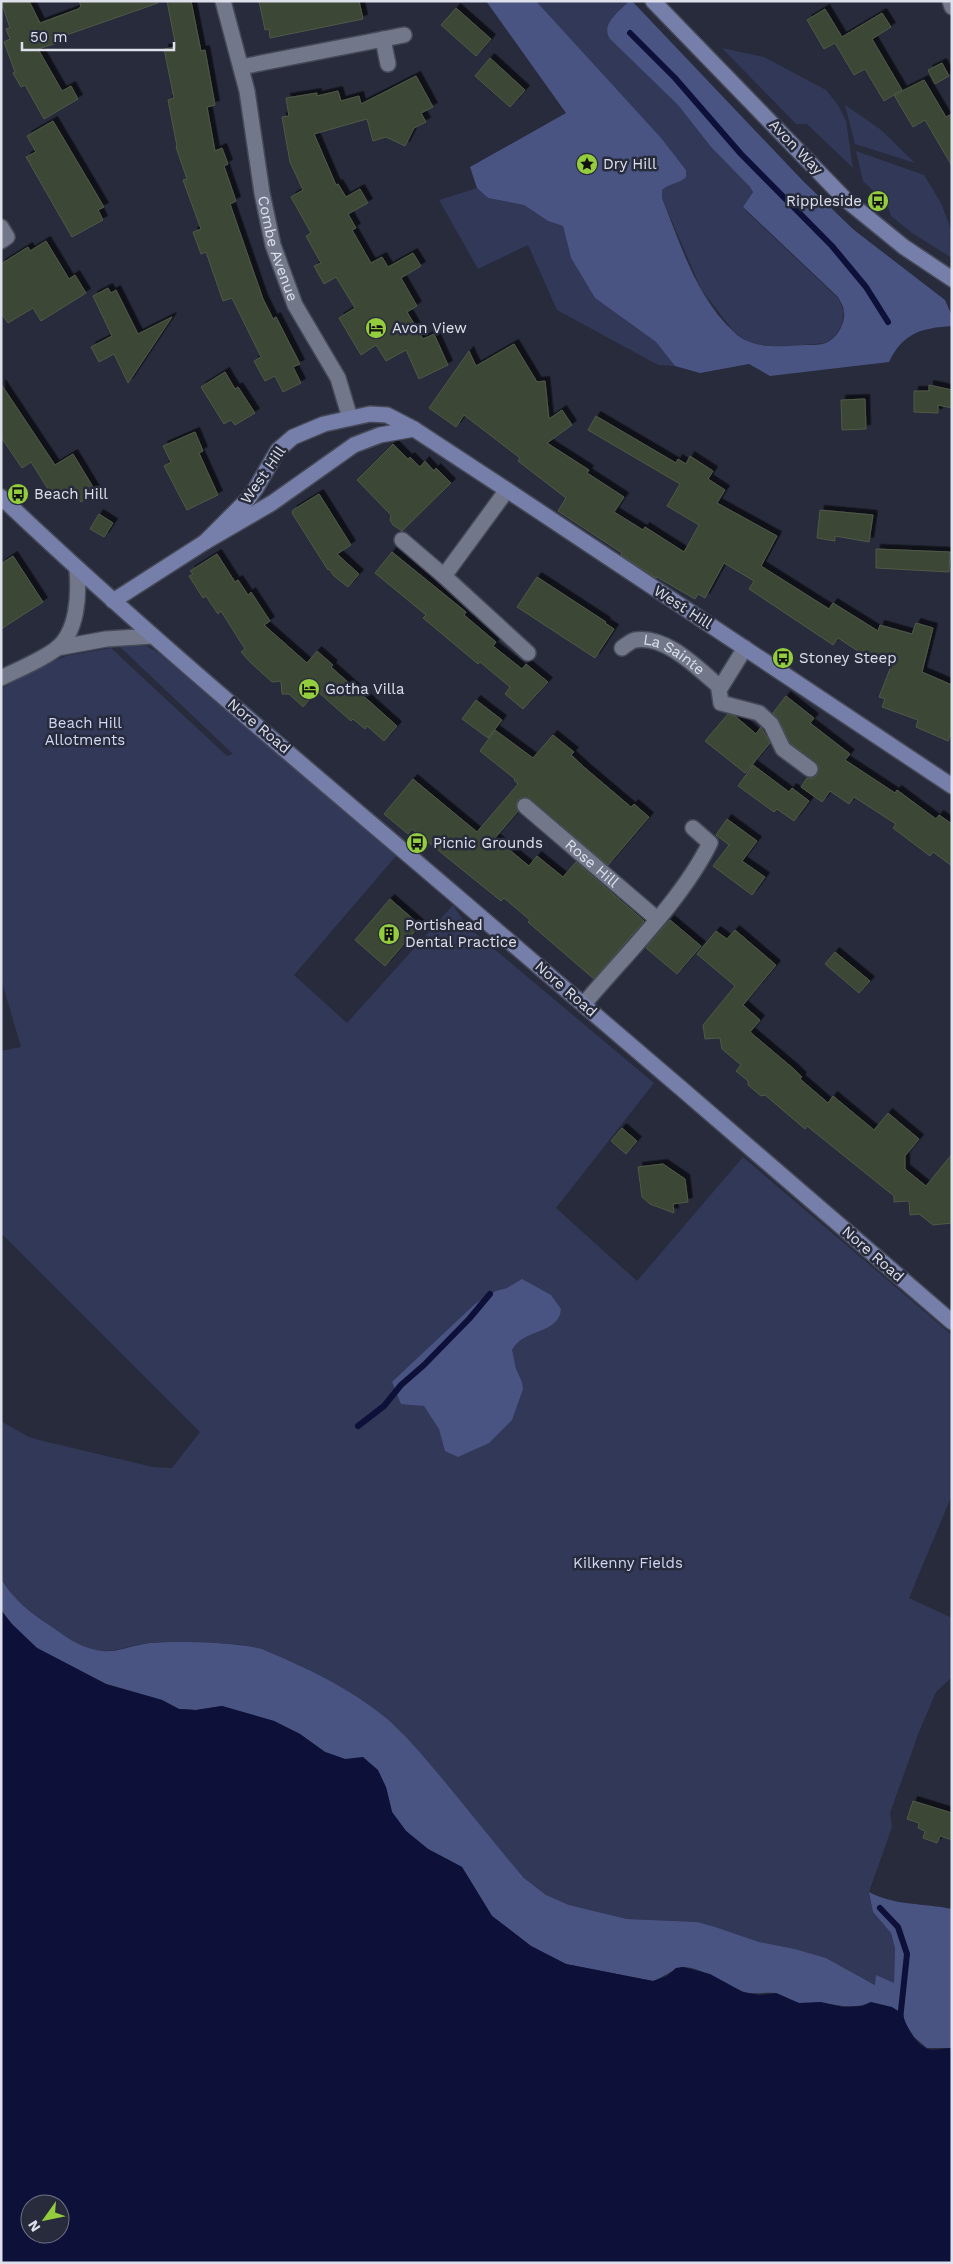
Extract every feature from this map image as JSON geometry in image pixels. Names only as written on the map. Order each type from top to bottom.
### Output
[{"type":"street","name":"Combe Avenue","points":[[224,1],[251,115],[263,200],[279,266],[300,313],[338,378],[350,418]]},
{"type":"street","name":"Avon Way","points":[[653,1],[845,199],[904,248],[952,279]]},
{"type":"street","points":[[950,1],[952,7]]},
{"type":"street","points":[[241,67],[404,35]]},
{"type":"street","points":[[383,39],[388,64]]},
{"type":"street","points":[[1,227],[7,237],[1,241]]},
{"type":"street","name":"West Hill","points":[[205,542],[248,499],[273,457],[285,443],[313,427],[350,418],[381,414],[394,417],[952,786]]},
{"type":"street","name":"West Hill","points":[[113,601],[205,542],[272,503],[354,445],[380,435],[414,429]]},
{"type":"street","points":[[444,576],[507,490]]},
{"type":"street","name":"Nore Road","points":[[1,497],[78,570],[153,636],[584,1004],[952,1322]]},
{"type":"street","points":[[402,540],[444,576],[509,642],[528,653]]},
{"type":"street","points":[[57,648],[73,620],[79,593],[78,570]]},
{"type":"street","points":[[1,678],[57,648],[106,639],[153,636]]},
{"type":"street","name":"La Sainte","points":[[622,648],[635,640],[657,642],[672,649],[720,686]]},
{"type":"street","name":"La Sainte","points":[[745,648],[720,686],[719,696],[723,704],[759,713],[770,724],[783,749],[810,769]]},
{"type":"street","name":"Rose Hill","points":[[525,806],[657,919]]},
{"type":"street","points":[[584,1004],[657,919],[695,870],[710,843],[693,828]]},
{"type":"green space","points":[[536,1],[629,1],[615,14],[609,23],[607,28],[610,39],[678,105],[711,147],[750,187],[753,192],[743,207],[748,213],[838,298],[844,311],[842,325],[834,337],[826,343],[781,347],[751,344],[734,332],[701,289],[662,198],[662,190],[666,186],[683,180],[686,170],[660,138]]},
{"type":"green space","points":[[722,48],[764,57],[826,90],[838,105],[846,121],[853,168],[807,124],[796,124]]},
{"type":"green space","points":[[845,105],[880,129],[915,163],[855,144]]},
{"type":"green space","points":[[856,151],[924,175],[941,203],[952,232],[952,258],[912,233],[891,216],[887,204],[863,181]]},
{"type":"green space","points":[[477,188],[488,198],[524,205],[548,221],[563,226],[571,258],[595,298],[656,342],[675,366],[658,365],[557,310],[528,245],[478,269],[439,200]]},
{"type":"green space","name":"Kilkenny Fields","points":[[119,646],[147,646],[160,654],[396,856],[294,975],[347,1023],[453,905],[468,927],[654,1083],[556,1208],[637,1281],[743,1157],[952,1335],[952,1495],[909,1598],[952,1618],[952,1677],[936,1692],[919,1732],[890,1813],[892,1827],[869,1892],[873,1912],[891,1933],[895,1948],[894,1984],[876,1985],[826,1958],[795,1949],[759,1942],[697,1922],[627,1919],[569,1905],[546,1895],[524,1878],[400,1731],[348,1692],[280,1656],[242,1645],[170,1642],[148,1643],[106,1651],[90,1649],[68,1639],[35,1617],[16,1600],[1,1579],[1,1421],[29,1437],[153,1467],[172,1468],[200,1432],[1,1233],[1,1051],[21,1047],[1,979],[1,689],[34,670],[66,656],[111,648],[227,756],[233,754]]},
{"type":"shaded area","points":[[486,1],[536,1],[661,138],[686,170],[686,177],[684,179],[662,190],[662,198],[683,252],[709,303],[734,332],[742,338],[759,345],[769,346],[826,343],[834,338],[840,330],[844,320],[843,308],[838,297],[743,207],[753,192],[750,187],[711,147],[678,105],[610,39],[607,28],[609,23],[629,1],[632,1],[804,182],[854,230],[945,300],[952,316],[952,326],[931,328],[907,338],[894,352],[889,362],[770,376],[749,364],[700,373],[675,366],[656,342],[595,298],[571,258],[563,226],[548,221],[524,205],[488,198],[477,188],[470,167],[566,113]]},
{"type":"shaded area","points":[[522,1279],[551,1295],[561,1309],[559,1317],[548,1328],[524,1338],[512,1350],[523,1389],[512,1420],[489,1443],[458,1457],[445,1451],[439,1429],[424,1406],[401,1404],[392,1382],[475,1304],[496,1291],[507,1288]]},
{"type":"shaded area","points":[[1,1579],[11,1593],[28,1610],[71,1640],[89,1648],[108,1651],[144,1644],[169,1642],[205,1642],[254,1647],[295,1664],[343,1688],[386,1718],[407,1739],[524,1878],[546,1895],[569,1905],[627,1919],[697,1922],[759,1942],[795,1949],[826,1958],[875,1985],[876,1975],[894,1983],[895,1948],[891,1933],[873,1912],[869,1892],[889,1900],[952,1909],[952,2048],[927,2048],[914,2037],[904,2021],[871,2002],[859,2006],[799,2003],[774,1993],[744,1992],[708,1974],[684,1967],[678,1968],[653,1981],[566,1964],[531,1946],[492,1916],[462,1867],[428,1849],[406,1831],[392,1812],[386,1787],[345,1759],[325,1752],[300,1734],[274,1721],[222,1706],[196,1710],[179,1709],[162,1700],[106,1684],[37,1648],[12,1625],[1,1610]]},
{"type":"shaded area","points":[[1,1610],[12,1624],[37,1648],[106,1684],[162,1700],[179,1709],[196,1710],[222,1706],[274,1721],[300,1734],[325,1752],[345,1759],[363,1757],[378,1770],[386,1787],[392,1812],[406,1831],[428,1849],[462,1867],[492,1916],[531,1946],[566,1964],[653,1981],[667,1976],[676,1968],[683,1967],[710,1974],[743,1992],[759,1995],[776,1993],[799,2003],[821,2002],[843,2007],[863,2006],[871,2002],[892,2007],[903,2014],[912,2034],[924,2047],[934,2050],[952,2048],[952,2263],[1,2263]]},
{"type":"building","points":[[1,1],[29,1],[40,23],[78,9],[81,6],[79,1],[157,1],[158,3],[55,39],[57,43],[38,49],[62,91],[71,86],[78,99],[44,119],[25,85],[21,87],[13,73],[15,72],[4,42],[10,39],[6,29],[10,28]]},
{"type":"building","points":[[167,1],[191,1],[201,51],[205,50],[215,105],[207,107],[215,151],[222,148],[228,164],[224,166],[236,201],[230,204],[263,299],[273,319],[276,317],[300,364],[293,367],[301,383],[283,392],[275,376],[265,381],[254,361],[261,357],[232,298],[223,301],[206,252],[201,254],[193,232],[201,229],[183,180],[187,179],[176,147],[168,100],[174,98],[164,49],[176,47]]},
{"type":"building","points":[[259,1],[359,1],[363,19],[270,38],[269,29],[265,30]]},
{"type":"building","points":[[456,8],[491,39],[476,56],[441,25]]},
{"type":"building","points":[[825,9],[842,37],[882,13],[891,27],[872,39],[902,90],[884,101],[865,69],[854,75],[835,43],[824,49],[807,20]]},
{"type":"building","points":[[490,58],[525,90],[510,107],[475,76]]},
{"type":"building","points":[[942,63],[949,76],[935,84],[928,70]]},
{"type":"building","points":[[416,76],[433,107],[421,113],[426,122],[414,128],[405,146],[386,137],[373,141],[367,119],[314,134],[336,185],[338,184],[346,197],[360,189],[368,203],[348,214],[356,228],[352,230],[371,263],[382,257],[388,267],[413,253],[421,266],[401,278],[417,306],[407,312],[423,339],[434,334],[448,365],[419,379],[406,350],[386,361],[376,345],[361,355],[339,318],[355,308],[336,277],[324,284],[314,266],[321,263],[306,236],[311,233],[291,197],[303,190],[290,162],[282,117],[289,116],[286,98],[317,93],[317,96],[338,91],[341,101],[359,96],[361,104]]},
{"type":"building","points":[[924,80],[946,117],[952,114],[952,166],[925,120],[913,127],[894,95]]},
{"type":"building","points":[[53,121],[104,207],[98,210],[103,220],[72,237],[26,157],[36,152],[27,136]]},
{"type":"building","points":[[46,241],[69,279],[75,275],[86,293],[41,321],[33,308],[8,323],[1,313],[1,264],[28,247],[30,251]]},
{"type":"building","points":[[108,288],[111,293],[116,290],[138,334],[172,317],[128,383],[114,354],[99,362],[91,347],[112,336],[93,296]]},
{"type":"building","points":[[514,344],[537,382],[545,381],[549,419],[562,410],[572,425],[547,443],[589,470],[587,473],[624,497],[614,512],[643,530],[645,527],[684,552],[699,525],[667,506],[680,484],[588,430],[596,416],[676,463],[678,459],[686,464],[690,456],[713,471],[708,479],[725,490],[717,503],[777,536],[761,566],[829,609],[833,603],[878,631],[880,625],[912,634],[916,623],[933,628],[922,672],[952,685],[952,732],[948,741],[916,727],[918,720],[882,707],[885,699],[879,697],[892,664],[867,657],[838,638],[833,645],[749,589],[754,581],[724,563],[705,598],[698,594],[695,599],[656,578],[558,511],[566,498],[518,461],[520,458],[464,415],[456,427],[429,408],[469,351],[476,366]]},
{"type":"building","points":[[225,372],[235,389],[238,387],[255,413],[235,425],[231,420],[224,424],[201,387]]},
{"type":"building","points":[[1,384],[55,465],[73,454],[96,492],[81,502],[77,496],[72,499],[69,495],[59,501],[56,495],[53,497],[31,462],[22,468],[1,437]]},
{"type":"building","points":[[929,385],[952,390],[952,408],[938,405],[938,413],[914,412],[914,391],[929,391]]},
{"type":"building","points":[[865,399],[866,429],[842,430],[841,400]]},
{"type":"building","points":[[195,432],[203,451],[199,453],[218,495],[187,510],[164,466],[171,462],[163,446]]},
{"type":"building","points":[[393,444],[408,459],[410,457],[420,467],[425,461],[434,471],[436,468],[451,483],[402,531],[393,525],[390,520],[391,515],[357,480]]},
{"type":"building","points":[[319,494],[351,545],[337,554],[359,574],[348,587],[328,570],[292,513],[293,510]]},
{"type":"building","points":[[820,510],[873,515],[869,542],[835,536],[835,541],[817,538]]},
{"type":"building","points":[[99,514],[113,523],[104,537],[90,529]]},
{"type":"building","points":[[876,549],[950,552],[949,572],[876,568]]},
{"type":"building","points":[[392,552],[466,612],[464,615],[496,642],[493,646],[522,669],[526,664],[548,682],[523,709],[505,694],[510,687],[480,662],[478,664],[423,618],[426,615],[375,573]]},
{"type":"building","points":[[217,554],[235,582],[238,580],[248,595],[251,592],[270,621],[264,625],[307,663],[317,651],[333,665],[331,667],[397,726],[384,741],[367,726],[365,729],[353,719],[351,721],[317,691],[303,707],[289,694],[282,694],[281,681],[272,682],[241,652],[245,649],[221,611],[218,614],[206,596],[203,598],[189,576],[193,574],[190,571]]},
{"type":"building","points":[[13,556],[43,602],[1,629],[1,564]]},
{"type":"building","points":[[537,577],[614,629],[595,658],[517,607]]},
{"type":"building","points":[[786,696],[814,718],[810,723],[850,754],[845,760],[895,793],[897,790],[936,819],[939,815],[952,824],[952,866],[933,852],[930,856],[893,828],[896,824],[854,797],[849,804],[830,791],[822,802],[801,787],[807,778],[813,778],[817,775],[819,766],[790,743],[779,720],[773,713]]},
{"type":"building","points":[[476,700],[502,720],[488,738],[462,719]]},
{"type":"building","points":[[728,714],[735,716],[756,734],[761,727],[770,743],[745,773],[705,741]]},
{"type":"building","points":[[495,730],[533,758],[553,735],[574,752],[571,755],[585,768],[631,807],[634,804],[649,817],[608,865],[527,797],[518,800],[516,805],[518,811],[495,838],[529,866],[537,856],[563,877],[576,862],[644,921],[594,979],[528,922],[530,920],[504,898],[501,901],[412,829],[408,834],[384,814],[413,779],[477,832],[518,784],[515,779],[480,751]]},
{"type":"building","points":[[753,765],[789,792],[792,788],[809,801],[794,821],[777,809],[774,812],[738,786]]},
{"type":"building","points":[[727,819],[757,841],[742,861],[765,877],[752,895],[713,866],[729,845],[716,835]]},
{"type":"building","name":"Portishead Dental Practice","points":[[390,899],[420,925],[385,966],[355,940]]},
{"type":"building","points":[[670,920],[701,946],[677,974],[646,948]]},
{"type":"building","points":[[735,930],[776,965],[743,1005],[760,1020],[750,1032],[795,1070],[802,1077],[800,1079],[828,1103],[833,1096],[874,1130],[888,1113],[919,1139],[905,1156],[905,1169],[926,1186],[952,1154],[952,1223],[933,1225],[919,1214],[910,1215],[909,1201],[894,1202],[894,1196],[807,1126],[805,1129],[765,1095],[761,1096],[748,1085],[748,1081],[736,1071],[741,1065],[722,1049],[720,1038],[705,1039],[703,1025],[735,986],[697,954],[716,931],[727,939]]},
{"type":"building","points":[[835,952],[870,981],[859,993],[825,964]]},
{"type":"building","points":[[622,1128],[637,1141],[626,1154],[611,1141]]},
{"type":"building","points":[[663,1164],[685,1179],[688,1202],[673,1204],[674,1213],[650,1204],[642,1197],[638,1167]]},
{"type":"building","points":[[913,1801],[952,1813],[952,1840],[940,1836],[937,1843],[923,1838],[925,1831],[918,1828],[919,1823],[907,1819]]},
{"type":"waterway","points":[[630,33],[675,78],[741,154],[832,246],[866,287],[888,322]]},
{"type":"waterway","points":[[358,1426],[384,1406],[401,1385],[424,1365],[469,1319],[490,1294]]},
{"type":"waterway","points":[[880,1908],[898,1927],[907,1954],[900,2020]]},
{"type":"place","name":"Dry Hill","points":[[587,164]]},
{"type":"place","name":"Rippleside","points":[[878,201]]},
{"type":"place","name":"Avon View","points":[[376,328]]},
{"type":"place","name":"Beach Hill","points":[[18,494]]},
{"type":"place","name":"Stoney Steep","points":[[783,658]]},
{"type":"place","name":"Gotha Villa","points":[[309,689]]},
{"type":"place","name":"Picnic Grounds","points":[[417,843]]},
{"type":"place","name":"Portishead Dental Practice","points":[[389,934]]},
{"type":"park label","name":"Beach Hill Allotments","points":[[85,732]]}]
